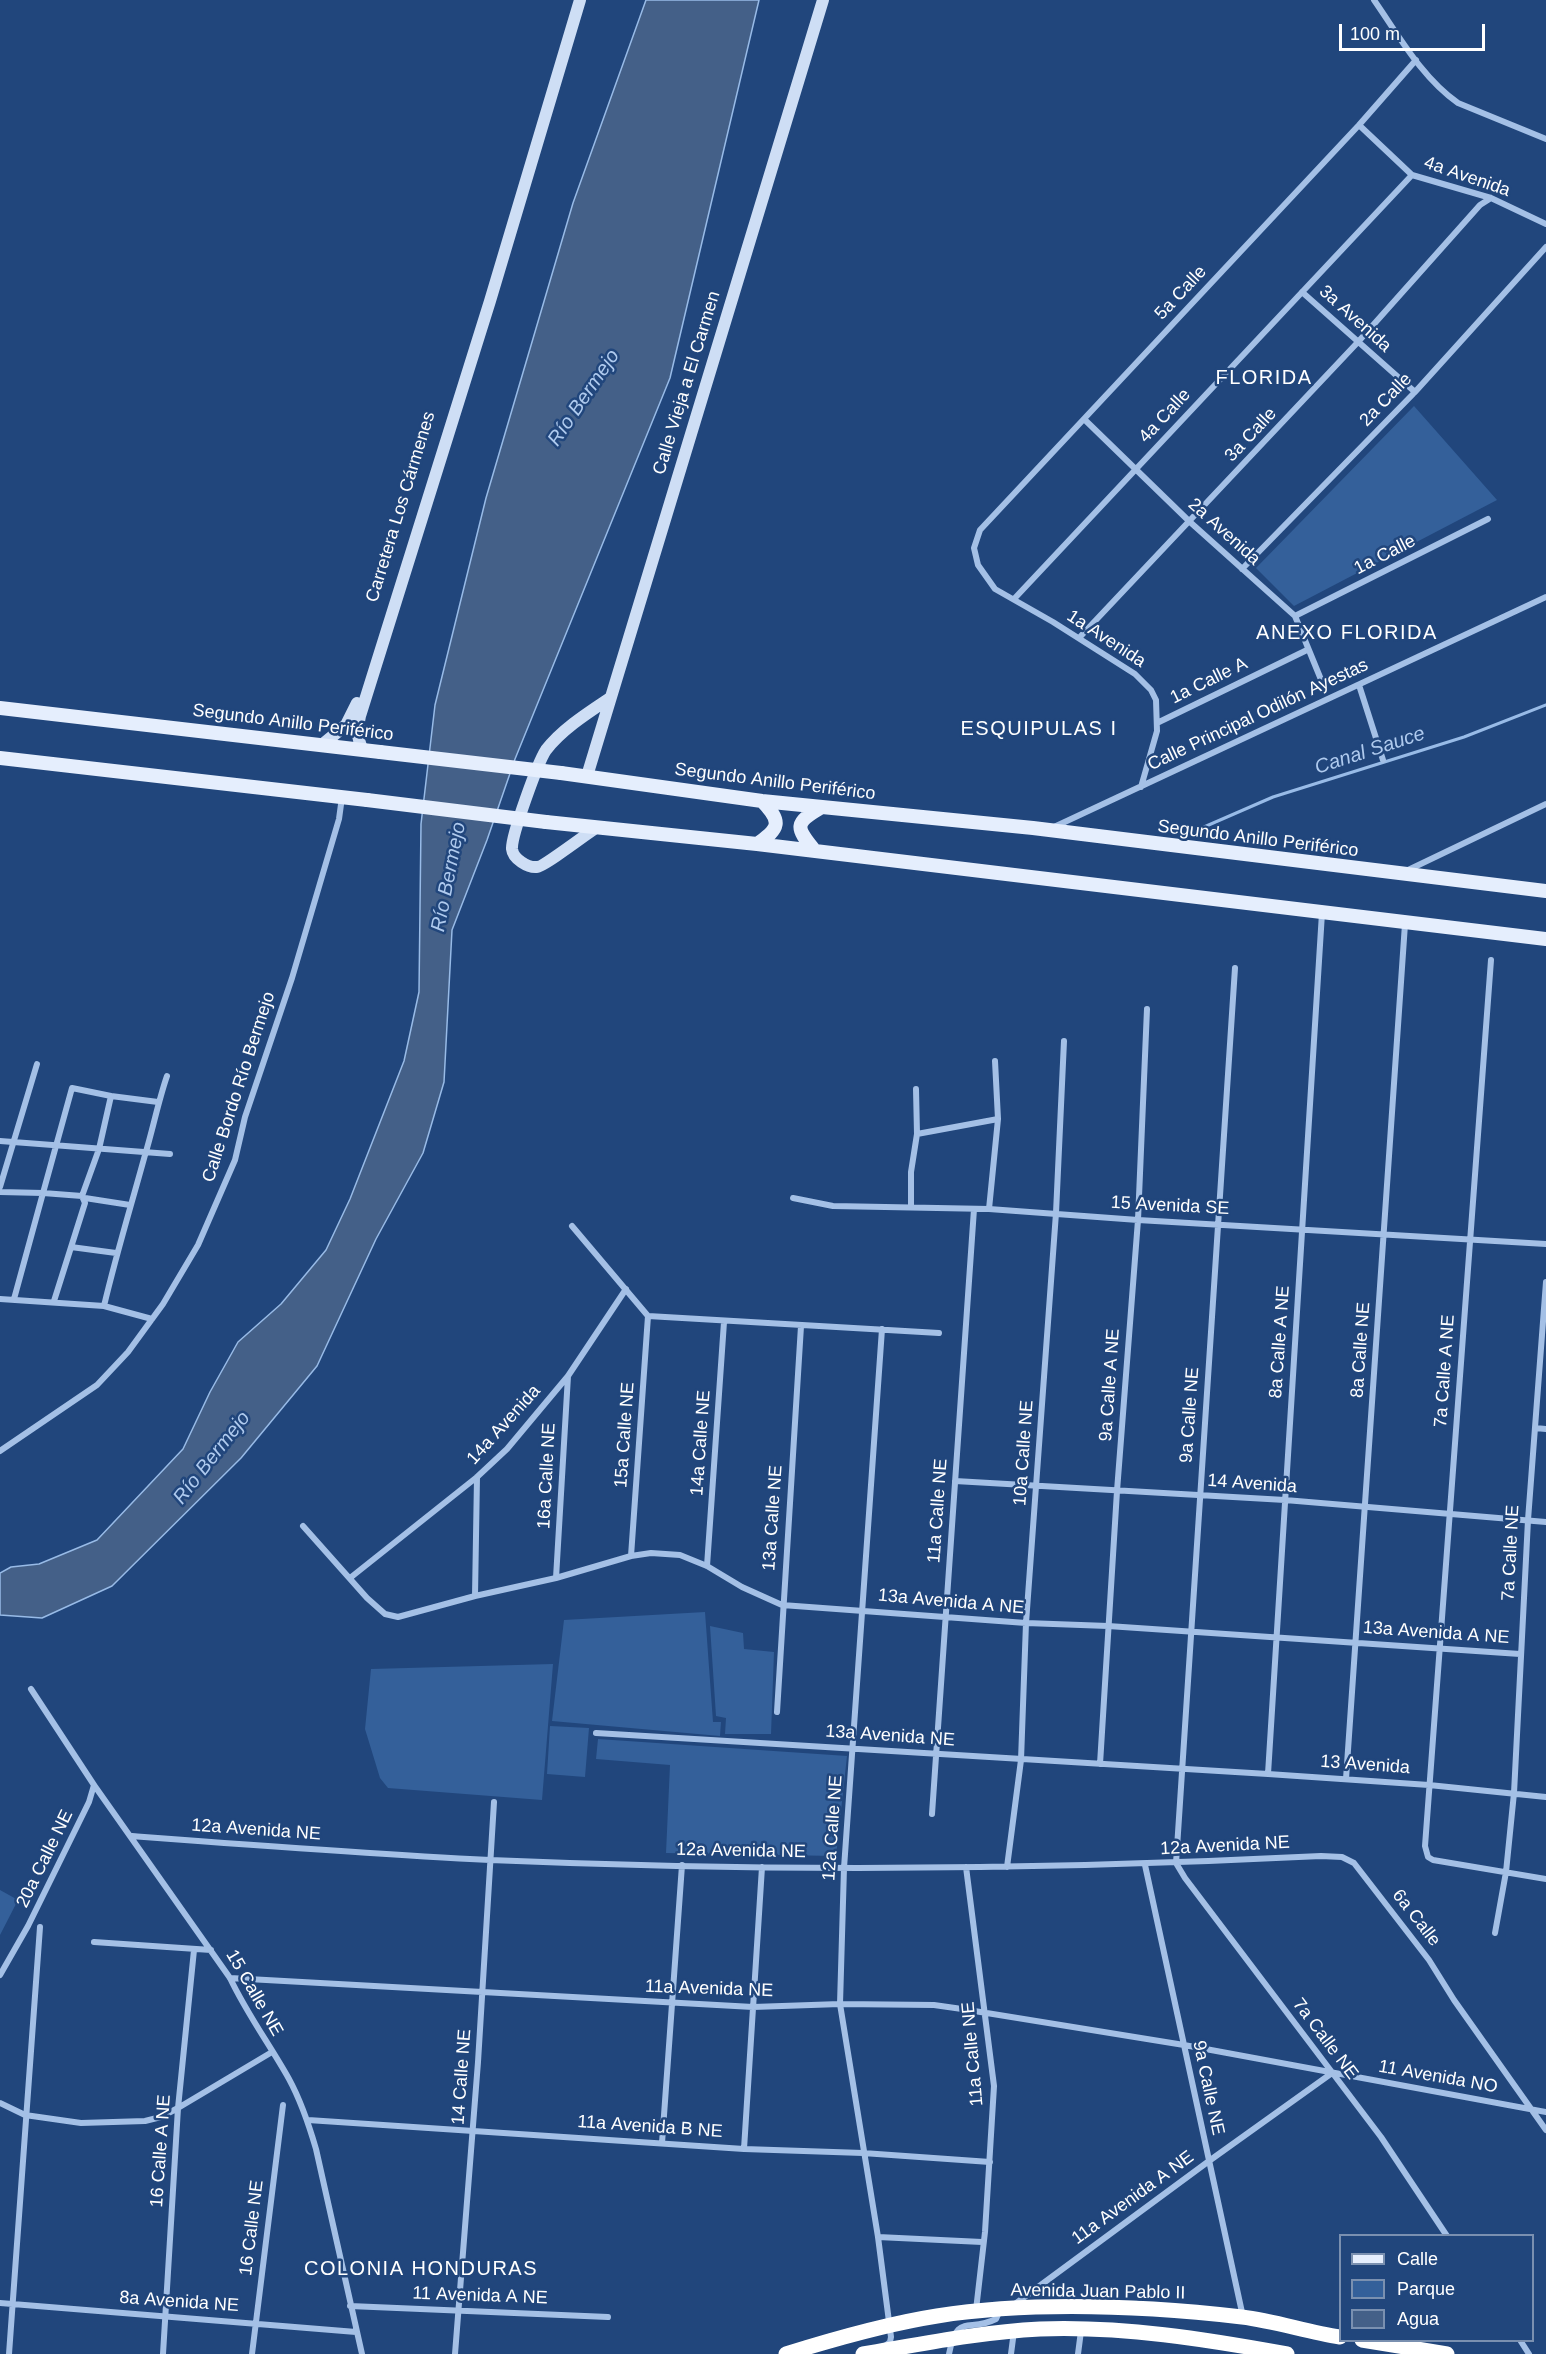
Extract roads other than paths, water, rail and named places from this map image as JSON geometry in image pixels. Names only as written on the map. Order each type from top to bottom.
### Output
[{"type":"highway","name":"Avenida Juan Pablo II","points":[[786,2354],[935,2316],[1006,2308],[1134,2309],[1243,2317],[1339,2337]]},
{"type":"highway","name":"Avenida Juan Pablo II","points":[[864,2354],[952,2338],[1014,2331],[1082,2330],[1162,2334],[1254,2351],[1287,2354]]},
{"type":"highway","points":[[1374,2342],[1447,2354]]},
{"type":"main road","name":"Carretera Los Cármenes","points":[[362,749],[357,729],[360,716],[580,0]]},
{"type":"main road","name":"Calle Vieja a El Carmen","points":[[587,776],[823,0]]},
{"type":"main road","name":"Carretera Los Cármenes","points":[[323,744],[346,725],[353,714],[478,323],[498,271]]},
{"type":"main road","points":[[597,827],[569,845],[544,866],[535,868],[525,864],[514,854],[512,848],[517,825],[540,760],[547,749],[561,735],[610,698]]},
{"type":"main road","name":"Segundo Anillo Periférico","points":[[0,708],[587,776],[762,801],[1048,830],[1546,891]]},
{"type":"main road","points":[[0,758],[342,796],[546,822],[757,844],[1405,924],[1546,939]]},
{"type":"main road","points":[[757,844],[776,828],[776,819],[762,801]]},
{"type":"main road","points":[[814,851],[800,831],[801,822],[822,807]]},
{"type":"street","points":[[1374,0],[1416,60],[1438,87],[1458,104],[1546,139]]},
{"type":"street","name":"5a Calle","points":[[974,548],[980,530],[1359,125],[1416,60]]},
{"type":"street","name":"4a Avenida","points":[[1359,125],[1412,175],[1491,198],[1546,224]]},
{"type":"street","name":"4a Calle","points":[[1014,599],[1412,175]]},
{"type":"street","name":"3a Calle","points":[[1079,638],[1358,342],[1480,205],[1491,198]]},
{"type":"street","name":"2a Calle","points":[[1242,569],[1415,392],[1546,247]]},
{"type":"street","name":"3a Avenida","points":[[1302,292],[1415,392]]},
{"type":"street","name":"2a Avenida","points":[[1084,419],[1190,522],[1295,616],[1322,682]]},
{"type":"street","name":"1a Calle","points":[[1295,616],[1488,519]]},
{"type":"street","name":"1a Avenida","points":[[974,548],[978,565],[995,589],[1079,638],[1145,683],[1156,700],[1157,723],[1141,787]]},
{"type":"street","name":"Calle Principal Odilón Ayestas","points":[[1048,830],[1546,597]]},
{"type":"street","name":"1a Calle A","points":[[1157,723],[1307,650]]},
{"type":"street","points":[[1359,685],[1383,760]]},
{"type":"street","name":"Calle Bordo Río Bermejo","points":[[0,1451],[97,1385],[128,1352],[152,1319],[198,1245],[235,1160],[245,1117],[292,978],[339,819],[342,796]]},
{"type":"street","points":[[1398,874],[1546,804]]},
{"type":"street","name":"8a Calle A NE","points":[[1268,1774],[1322,912]]},
{"type":"street","name":"8a Calle NE","points":[[1347,1779],[1405,924]]},
{"type":"street","name":"7a Calle A NE","points":[[1491,960],[1425,1846],[1428,1857],[1434,1860],[1506,1872]]},
{"type":"street","name":"9a Calle NE","points":[[1176,1863],[1235,968]]},
{"type":"street","name":"9a Calle A NE","points":[[1100,1764],[1117,1491],[1138,1220],[1147,1009]]},
{"type":"street","name":"10a Calle NE","points":[[1007,1867],[1021,1760],[1026,1623],[1056,1213],[1064,1041]]},
{"type":"street","points":[[989,1209],[998,1119],[995,1061]]},
{"type":"street","points":[[37,1064],[0,1190],[83,1197],[130,1205]]},
{"type":"street","points":[[104,1306],[116,1253],[167,1076]]},
{"type":"street","points":[[14,1299],[72,1088],[158,1102]]},
{"type":"street","points":[[911,1207],[911,1172],[917,1134],[916,1089]]},
{"type":"street","points":[[54,1301],[99,1149],[111,1095]]},
{"type":"street","points":[[917,1134],[998,1119]]},
{"type":"street","points":[[0,1141],[170,1154]]},
{"type":"street","name":"15 Avenida SE","points":[[793,1198],[833,1206],[989,1209],[1546,1244]]},
{"type":"street","name":"11a Calle NE","points":[[932,1814],[974,1209]]},
{"type":"street","points":[[572,1226],[648,1316],[939,1333]]},
{"type":"street","points":[[71,1247],[116,1253]]},
{"type":"street","name":"7a Calle NE","points":[[1496,1933],[1506,1872],[1514,1793],[1528,1520],[1544,1339],[1546,1282]]},
{"type":"street","name":"14a Avenida","points":[[351,1578],[477,1477],[507,1449],[568,1376],[626,1289]]},
{"type":"street","points":[[0,1299],[104,1306],[152,1319]]},
{"type":"street","name":"15a Calle NE","points":[[631,1556],[648,1316]]},
{"type":"street","name":"14a Calle NE","points":[[707,1566],[724,1322]]},
{"type":"street","name":"13a Calle NE","points":[[777,1712],[801,1326]]},
{"type":"street","name":"12a Calle NE","points":[[882,1329],[864,1610],[844,1868],[840,2004],[878,2237],[889,2326]]},
{"type":"street","name":"16a Calle NE","points":[[556,1578],[568,1376]]},
{"type":"street","points":[[1535,1428],[1546,1429]]},
{"type":"street","points":[[474,1596],[477,1477]]},
{"type":"street","name":"14 Avenida","points":[[955,1481],[1285,1500],[1546,1522]]},
{"type":"street","points":[[303,1526],[351,1578]]},
{"type":"street","name":"13a Avenida A NE","points":[[351,1578],[367,1598],[385,1614],[398,1617],[474,1596],[556,1578],[631,1556],[651,1553],[680,1556],[707,1566],[742,1587],[782,1605],[1520,1654]]},
{"type":"street","name":"15 Calle NE","points":[[31,1689],[94,1785],[230,1978],[289,2079],[308,2120],[362,2354]]},
{"type":"street","name":"13a Avenida NE","points":[[596,1733],[1182,1768]]},
{"type":"street","name":"13 Avenida","points":[[1182,1768],[1429,1785],[1546,1797]]},
{"type":"street","name":"20a Calle NE","points":[[0,1976],[28,1926],[89,1802],[94,1785]]},
{"type":"street","name":"14 Calle NE","points":[[455,2354],[483,1994],[494,1802]]},
{"type":"street","name":"12a Avenida NE","points":[[132,1836],[490,1860],[762,1867],[1007,1867],[1176,1863],[1321,1856],[1348,1859]]},
{"type":"street","name":"6a Calle","points":[[1348,1859],[1354,1863],[1429,1960],[1454,2000],[1546,2130]]},
{"type":"street","name":"7a Calle NE","points":[[1176,1863],[1381,2137],[1446,2234]]},
{"type":"street","name":"9a Calle NE","points":[[1145,1864],[1243,2317]]},
{"type":"street","points":[[662,2143],[682,1865]]},
{"type":"street","points":[[744,2149],[762,1867]]},
{"type":"street","name":"11a Calle NE","points":[[966,1867],[994,2086],[990,2162],[976,2311]]},
{"type":"street","points":[[1506,1872],[1546,1880]]},
{"type":"street","points":[[9,2354],[40,1927]]},
{"type":"street","points":[[94,1942],[211,1950]]},
{"type":"street","name":"16 Calle A NE","points":[[163,2354],[178,2108],[194,1950]]},
{"type":"street","name":"11a Avenida NE","points":[[230,1978],[483,1994],[753,2007],[840,2004],[934,2005],[1184,2045]]},
{"type":"street","name":"11 Avenida NO","points":[[1184,2045],[1546,2112]]},
{"type":"street","points":[[0,2103],[25,2115],[81,2123],[128,2123],[161,2117],[272,2052]]},
{"type":"street","name":"11a Avenida A NE","points":[[952,2338],[957,2329],[963,2326],[988,2324],[996,2319],[1006,2308],[1332,2073]]},
{"type":"street","name":"16 Calle NE","points":[[252,2354],[283,2105]]},
{"type":"street","name":"11a Avenida B NE","points":[[308,2120],[744,2149],[863,2152],[990,2162]]},
{"type":"street","points":[[878,2237],[982,2242]]},
{"type":"street","name":"8a Avenida NE","points":[[0,2303],[256,2322],[356,2332]]},
{"type":"street","name":"11 Avenida A NE","points":[[350,2306],[608,2317]]},
{"type":"street","points":[[864,2354],[890,2342],[889,2326]]},
{"type":"street","points":[[1078,2354],[1082,2330]]},
{"type":"street","points":[[1011,2354],[1014,2331]]},
{"type":"street","points":[[949,2354],[952,2338]]},
{"type":"water","name":"Río Bermejo","points":[[646,0],[759,0],[670,378],[515,759],[452,930],[444,1082],[423,1153],[376,1239],[317,1366],[241,1458],[112,1586],[42,1618],[0,1615],[0,1573],[11,1567],[39,1564],[97,1540],[183,1449],[210,1392],[238,1342],[281,1304],[326,1250],[350,1199],[404,1061],[419,992],[421,824],[435,705],[486,498],[573,203]]},
{"type":"waterway","name":"Canal Sauce","points":[[1204,827],[1273,797],[1464,737],[1546,705]]},
{"type":"district","name":"FLORIDA","points":[[1264,378]]},
{"type":"district","name":"ANEXO FLORIDA","points":[[1347,633]]},
{"type":"district","name":"ESQUIPULAS I","points":[[1039,729]]},
{"type":"district","name":"COLONIA HONDURAS","points":[[421,2269]]}]
